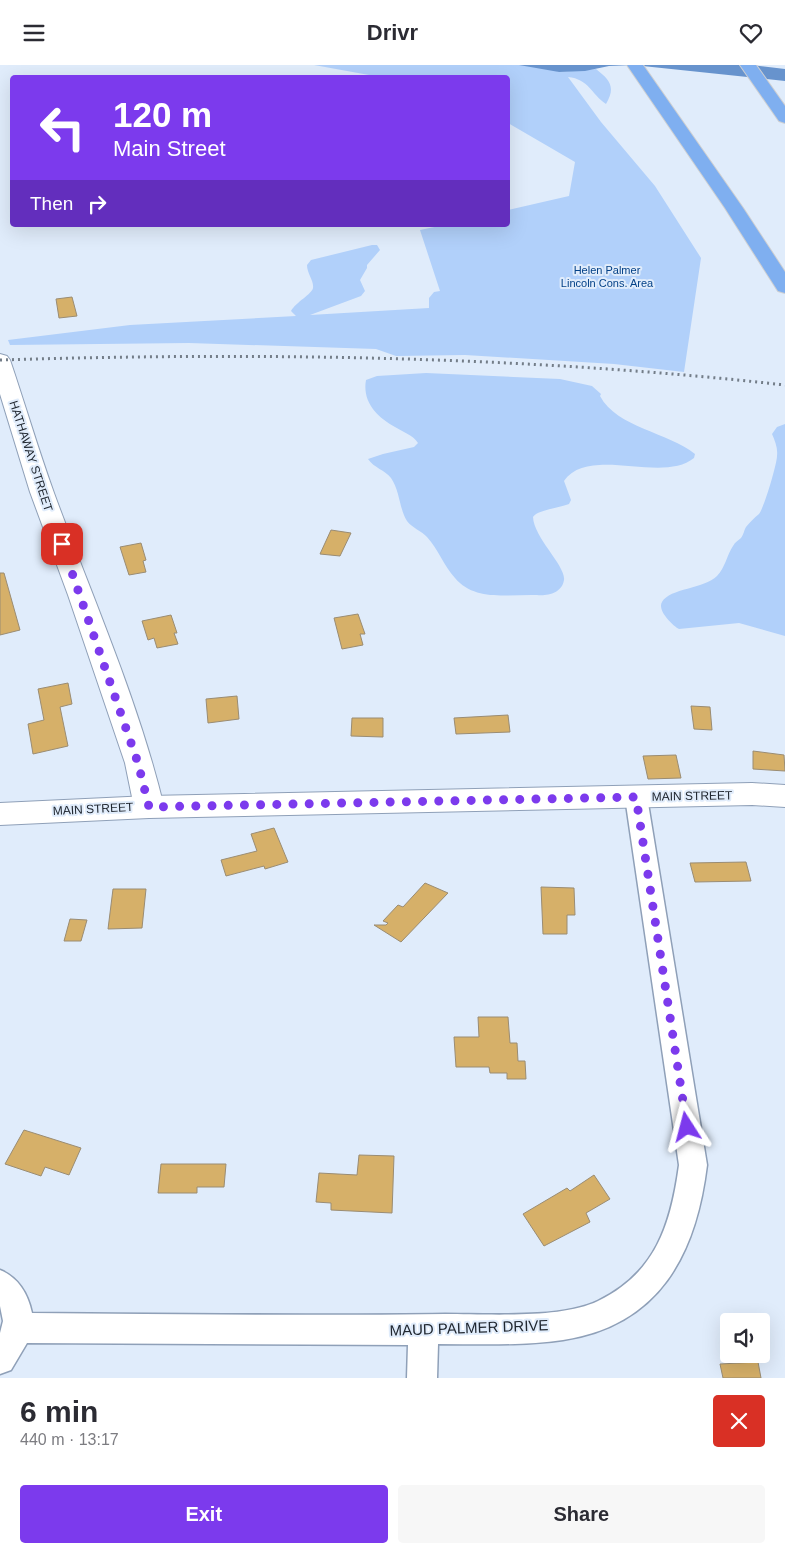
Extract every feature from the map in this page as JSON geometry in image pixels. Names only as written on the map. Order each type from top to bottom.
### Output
[{"type":"highway","points":[[635,65],[734,208],[785,287]]},
{"type":"highway","points":[[748,65],[785,117]]},
{"type":"street","name":"HATHAWAY STREET","points":[[0,360],[44,496],[81,595],[138,763],[149,807]]},
{"type":"street","name":"MAIN STREET","points":[[0,814],[149,807],[752,794],[785,796]]},
{"type":"street","name":"MAUD PALMER DRIVE","points":[[18,1328],[423,1330],[541,1328],[574,1322],[608,1312],[635,1295],[663,1267],[680,1233],[690,1199],[693,1165],[636,797]]},
{"type":"street","points":[[0,1285],[10,1293],[18,1309],[18,1328],[10,1347],[0,1359]]},
{"type":"street","points":[[422,1378],[423,1330]]},
{"type":"green space","name":"Helen Palmer Lincoln Cons. Area","points":[[314,65],[544,65],[559,72],[596,69],[601,73],[608,80],[611,88],[606,104],[581,81],[568,77],[601,122],[655,186],[701,258],[684,372],[614,364],[465,355],[396,356],[376,349],[189,343],[10,345],[8,340],[130,325],[296,316],[291,311],[313,288],[307,265],[311,260],[372,245],[377,245],[380,250],[367,265],[360,280],[365,291],[361,296],[310,315],[429,308],[429,298],[434,292],[440,291],[420,230],[434,227],[510,227],[510,210],[569,196],[575,162],[510,124],[510,75],[369,75]]},
{"type":"green space","points":[[426,373],[560,379],[592,386],[601,394],[600,396],[608,407],[618,415],[630,423],[684,447],[695,454],[694,458],[680,465],[664,467],[608,465],[590,466],[575,471],[564,481],[571,500],[569,504],[544,511],[533,517],[539,534],[563,574],[564,580],[560,588],[554,593],[541,595],[493,595],[472,591],[455,578],[427,537],[407,521],[391,478],[368,459],[414,447],[418,443],[411,436],[382,419],[372,408],[366,395],[366,380],[377,376]]},
{"type":"green space","points":[[785,424],[785,636],[739,623],[679,629],[663,613],[662,602],[666,597],[679,591],[704,584],[720,573],[734,545],[761,510],[770,486],[776,461],[777,447],[772,434],[777,427]]},
{"type":"shaded area","points":[[519,65],[633,65],[559,72]]},
{"type":"shaded area","points":[[633,65],[751,65],[785,69],[785,81]]},
{"type":"building","points":[[72,297],[77,316],[59,318],[56,299]]},
{"type":"building","points":[[331,530],[351,533],[340,556],[320,554]]},
{"type":"building","points":[[141,543],[146,560],[143,561],[146,572],[129,575],[120,547]]},
{"type":"building","points":[[0,573],[4,573],[20,630],[0,635]]},
{"type":"building","points":[[358,614],[365,634],[360,634],[363,645],[342,649],[334,618]]},
{"type":"building","points":[[171,615],[177,633],[174,633],[178,644],[157,648],[154,638],[148,640],[142,621]]},
{"type":"building","points":[[68,683],[72,704],[60,707],[68,746],[33,754],[28,724],[44,720],[38,689]]},
{"type":"building","points":[[237,696],[239,719],[208,723],[206,699]]},
{"type":"building","points":[[691,706],[710,707],[712,730],[694,729]]},
{"type":"building","points":[[508,715],[510,732],[456,734],[454,718]]},
{"type":"building","points":[[352,718],[383,718],[383,737],[351,736]]},
{"type":"building","points":[[753,751],[784,755],[785,771],[753,769]]},
{"type":"building","points":[[676,755],[681,778],[648,779],[643,756]]},
{"type":"building","points":[[274,828],[288,862],[265,869],[264,866],[226,876],[221,860],[257,851],[251,834]]},
{"type":"building","points":[[746,862],[751,881],[695,882],[690,863]]},
{"type":"building","points":[[425,883],[448,893],[401,942],[374,925],[386,925],[388,923],[383,921],[398,905],[403,907]]},
{"type":"building","points":[[541,887],[574,888],[575,915],[567,915],[567,934],[543,934]]},
{"type":"building","points":[[113,889],[146,889],[142,928],[108,929]]},
{"type":"building","points":[[70,919],[87,920],[81,941],[64,941]]},
{"type":"building","points":[[478,1017],[508,1017],[510,1043],[517,1043],[518,1061],[525,1061],[526,1079],[507,1079],[507,1073],[490,1073],[489,1067],[456,1067],[454,1037],[479,1037]]},
{"type":"building","points":[[24,1130],[81,1148],[69,1175],[45,1167],[41,1176],[5,1164]]},
{"type":"building","points":[[359,1155],[394,1156],[392,1213],[331,1210],[331,1203],[316,1202],[319,1173],[357,1175]]},
{"type":"building","points":[[161,1164],[226,1164],[224,1187],[197,1187],[197,1193],[158,1193]]},
{"type":"building","points":[[594,1175],[610,1199],[586,1213],[590,1222],[544,1246],[523,1214],[567,1188],[570,1191]]},
{"type":"building","points":[[758,1363],[761,1378],[723,1378],[720,1364]]},
{"type":"railway","points":[[0,360],[196,356],[491,362],[687,375],[785,385]]},
{"type":"route","points":[[62,544],[138,763],[149,807],[636,797],[687,1127]]}]
